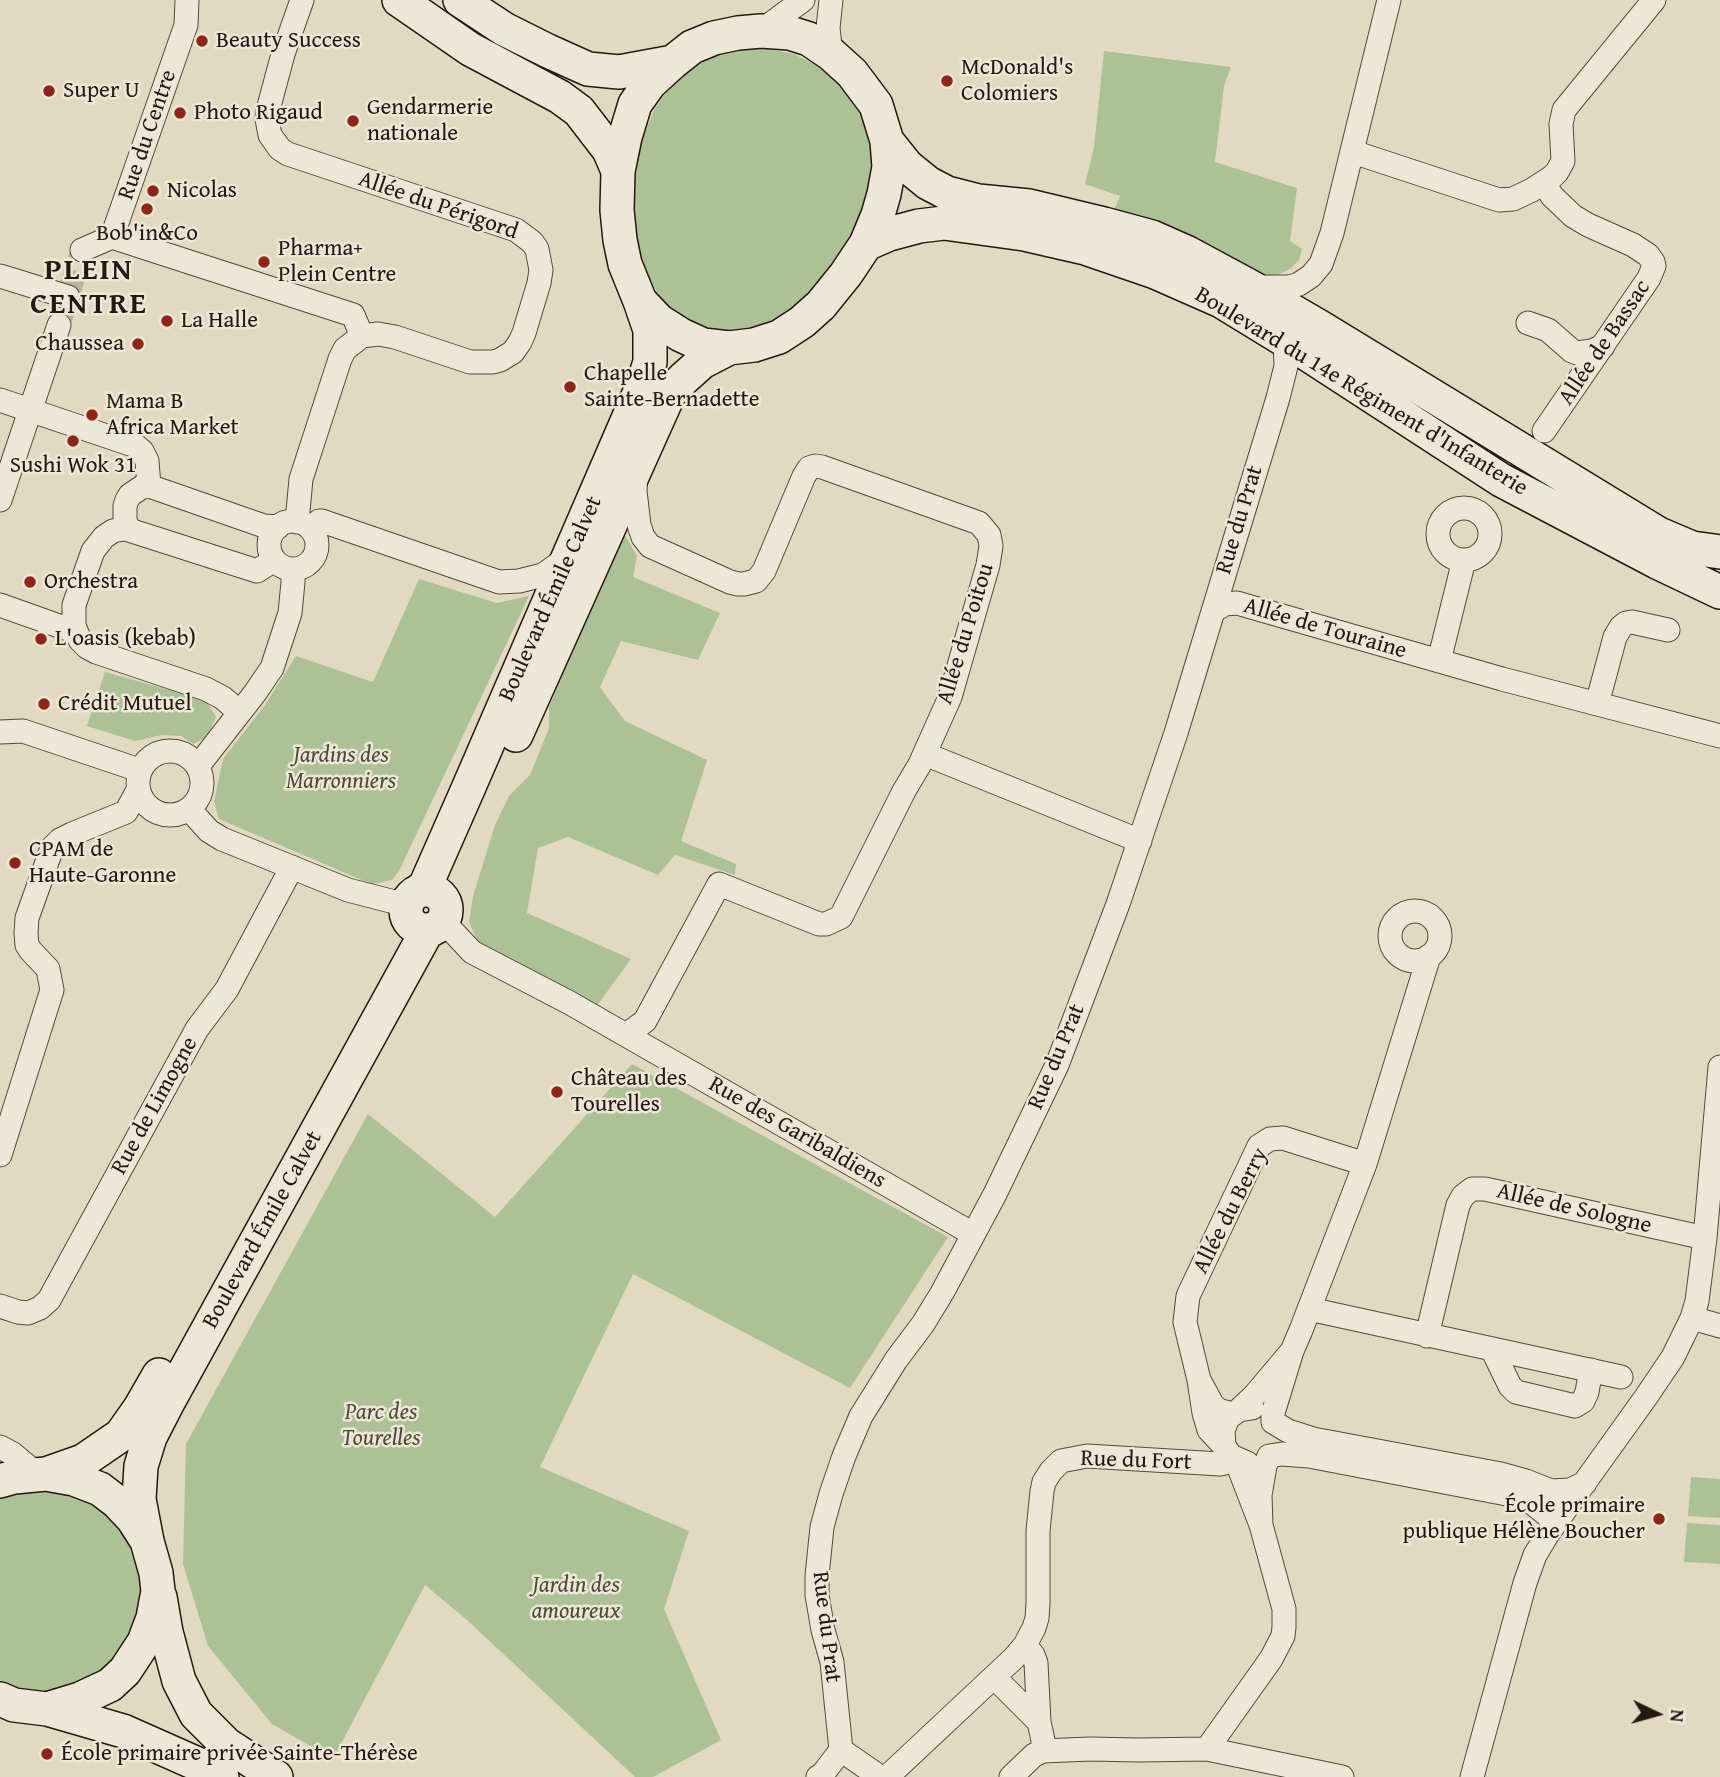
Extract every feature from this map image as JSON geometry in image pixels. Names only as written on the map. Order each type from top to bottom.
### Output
[{"type":"street","name":"Rue du Centre","points":[[112,237],[186,25],[187,0]]},
{"type":"street","name":"Allée du Périgord","points":[[302,0],[283,54],[268,110],[270,135],[279,149],[516,230],[532,242],[539,257],[539,283],[524,333],[513,352],[500,360],[470,362],[395,337],[378,334],[362,336]]},
{"type":"street","points":[[399,0],[470,49],[560,97],[579,111],[610,150],[618,171]]},
{"type":"street","points":[[761,31],[803,0]]},
{"type":"street","points":[[831,0],[828,28],[831,54]]},
{"type":"street","points":[[1251,287],[1290,287],[1305,281],[1321,264],[1353,152],[1389,0]]},
{"type":"street","points":[[1353,152],[1499,200],[1513,199],[1544,183],[1557,172],[1563,161],[1563,110],[1654,0]]},
{"type":"street","points":[[462,1],[504,29],[548,51],[588,69],[618,72],[673,62],[692,47],[713,38],[761,31],[790,33],[809,39],[831,54],[852,73],[876,105],[887,141],[889,167],[878,215],[866,244],[846,274],[821,305],[802,322],[779,337],[754,345],[729,348],[703,345],[659,321],[640,301]]},
{"type":"street","name":"Boulevard Émile Calvet","points":[[276,1777],[226,1744],[196,1714],[179,1681],[166,1632],[139,1499],[141,1466],[150,1437],[424,911],[424,889],[632,413],[650,362],[649,330],[625,264],[620,240],[617,210],[618,171],[635,104],[650,83],[673,62]]},
{"type":"street","name":"Boulevard du 14e Régiment d'Infanterie","points":[[887,141],[906,166],[947,193],[978,201],[1028,206],[1104,224],[1152,237],[1188,253],[1251,287],[1658,534],[1692,548],[1720,552]]},
{"type":"street","name":"Allée de Bassac","points":[[1544,183],[1552,196],[1573,216],[1633,245],[1653,262],[1649,278],[1544,431]]},
{"type":"street","name":"Boulevard du 14e Régiment d'Infanterie","points":[[866,244],[889,234],[944,223],[1024,234],[1085,248],[1155,272],[1221,301],[1502,480],[1657,562],[1720,592]]},
{"type":"street","points":[[82,250],[112,237],[353,315],[362,336],[345,349],[340,359],[301,480],[295,526]]},
{"type":"street","points":[[0,276],[68,297]]},
{"type":"street","points":[[1528,323],[1548,330],[1577,354],[1604,346]]},
{"type":"street","points":[[0,500],[59,325]]},
{"type":"street","name":"Rue du Prat","points":[[841,1750],[832,1662],[823,1630],[817,1576],[822,1527],[844,1456],[861,1416],[942,1293],[1057,1065],[1114,917],[1176,733],[1278,398],[1286,366],[1285,340]]},
{"type":"street","name":"Boulevard Émile Calvet","points":[[42,1474],[83,1461],[121,1435],[140,1408],[397,944],[424,911],[444,897],[669,394],[702,362],[729,348]]},
{"type":"street","points":[[0,400],[136,446],[147,461],[149,486]]},
{"type":"street","name":"Allée du Poitou","points":[[626,1035],[645,1021],[719,884],[819,924],[826,925],[841,917],[925,754],[950,697],[991,552],[990,541],[983,526],[972,520],[822,467],[812,467],[804,476],[764,571],[756,581],[738,584],[650,546],[639,525],[635,491],[636,467]]},
{"type":"street","points":[[1481,514],[1502,480]]},
{"type":"street","points":[[129,530],[124,512],[127,500],[142,487],[149,486],[264,526],[295,526],[322,521],[499,582],[519,581],[543,575],[570,556]]},
{"type":"street","points":[[1469,508],[1481,514],[1489,525],[1490,539],[1483,552],[1464,560],[1451,557],[1442,548],[1438,528],[1445,517],[1456,509],[1469,508]]},
{"type":"street","points":[[239,712],[223,698],[206,689],[87,647],[76,632],[74,605],[93,551],[104,537],[113,531],[129,530],[257,571],[283,565],[300,568],[313,558],[317,543],[314,535],[295,526]]},
{"type":"street","points":[[198,766],[272,668],[289,613],[293,582],[269,546],[270,539],[295,526]]},
{"type":"street","name":"Allée de Touraine","points":[[1439,660],[1464,560]]},
{"type":"street","name":"Allée de Touraine","points":[[1213,611],[1225,604],[1237,603],[1502,679],[1720,736]]},
{"type":"street","points":[[7,607],[76,632]]},
{"type":"street","points":[[1597,704],[1615,637],[1621,627],[1632,622],[1668,630]]},
{"type":"street","points":[[0,732],[23,731],[133,768],[139,781],[142,800],[159,814],[169,816],[190,810],[197,803],[203,784],[198,766],[182,753],[172,751],[152,756],[145,763],[139,781],[126,812],[72,834],[52,848],[26,926],[27,945],[48,969],[52,990],[0,1155]]},
{"type":"street","points":[[925,754],[1140,841]]},
{"type":"street","points":[[190,810],[215,836],[348,890],[424,911]]},
{"type":"street","name":"Rue de Limogne","points":[[0,1306],[28,1313],[49,1300],[197,1029],[227,989],[292,867]]},
{"type":"street","name":"Rue des Garibaldiens","points":[[424,911],[472,953],[570,1003],[973,1234]]},
{"type":"street","points":[[1273,1422],[1275,1405],[1292,1351],[1365,1164],[1429,957]]},
{"type":"street","points":[[1472,1777],[1525,1583],[1540,1545],[1673,1356],[1692,1318],[1705,1238],[1720,1067]]},
{"type":"street","name":"Allée du Berry","points":[[1261,1525],[1230,1453],[1209,1430],[1185,1322],[1188,1296],[1259,1146],[1270,1139],[1283,1138],[1365,1164]]},
{"type":"street","name":"Allée de Sologne","points":[[1427,1336],[1458,1205],[1472,1189],[1485,1189],[1705,1238]]},
{"type":"street","points":[[1309,1309],[1621,1377]]},
{"type":"street","points":[[1692,1318],[1720,1326]]},
{"type":"street","points":[[1492,1349],[1510,1386],[1516,1392],[1575,1406],[1583,1401],[1591,1370]]},
{"type":"street","points":[[1292,1351],[1254,1396],[1228,1418],[1223,1430],[1230,1453],[1248,1463],[1282,1454],[1309,1456],[1517,1496],[1531,1502],[1556,1522]]},
{"type":"street","name":"Allée du Berry","points":[[1199,1380],[1218,1410],[1236,1412]]},
{"type":"street","points":[[1208,1749],[1271,1659],[1283,1636],[1284,1627],[1284,1609],[1261,1525],[1263,1477],[1276,1442],[1277,1431],[1267,1414],[1258,1409],[1236,1412]]},
{"type":"street","points":[[1273,1422],[1313,1439],[1501,1474],[1527,1481],[1546,1490],[1565,1491],[1585,1483]]},
{"type":"street","points":[[0,1447],[42,1474]]},
{"type":"street","name":"Rue du Fort","points":[[887,1777],[1025,1645],[1037,1618],[1038,1531],[1042,1491],[1044,1482],[1056,1465],[1068,1459],[1087,1456],[1220,1464],[1230,1453]]},
{"type":"street","points":[[0,1481],[42,1474],[74,1479],[100,1489],[133,1519],[147,1541]]},
{"type":"street","points":[[47,1709],[80,1699],[110,1685],[125,1671],[144,1642],[153,1618],[158,1591]]},
{"type":"street","points":[[1025,1645],[1036,1663],[1043,1751]]},
{"type":"street","points":[[994,1677],[1039,1722]]},
{"type":"street","points":[[0,1699],[47,1709],[123,1731],[211,1773]]},
{"type":"street","points":[[1010,1777],[1034,1755],[1043,1751],[1208,1749],[1342,1777]]},
{"type":"street","points":[[820,1776],[841,1750],[880,1777]]},
{"type":"green space","points":[[764,48],[794,54],[822,68],[842,84],[852,97],[865,118],[869,135],[872,166],[868,197],[847,245],[806,297],[784,315],[758,327],[744,331],[718,331],[691,322],[669,307],[657,292],[644,267],[636,233],[634,198],[637,164],[642,140],[654,110],[665,94],[686,73],[716,56]]},
{"type":"green space","points":[[1104,51],[1231,67],[1224,86],[1215,162],[1297,188],[1290,241],[1302,249],[1299,260],[1290,269],[1271,278],[1113,212],[1120,196],[1085,184],[1094,147]]},
{"type":"green space","points":[[623,532],[637,556],[633,577],[720,613],[698,660],[621,641],[600,687],[625,721],[707,760],[681,841],[736,864],[735,875],[675,855],[658,875],[568,837],[538,848],[527,913],[631,959],[596,1007],[516,968],[477,940],[469,922],[473,896],[495,825],[509,796],[530,775],[549,728],[549,707]]},
{"type":"green space","name":"Jardins des Marronniers","points":[[419,579],[497,603],[529,596],[399,871],[392,880],[373,884],[364,881],[219,819],[214,801],[223,759],[265,705],[296,656],[373,682]]},
{"type":"green space","points":[[105,672],[202,699],[216,717],[207,737],[193,744],[181,736],[162,735],[135,741],[87,726]]},
{"type":"green space","name":"Parc des Tourelles","points":[[632,1064],[948,1237],[850,1388],[633,1274],[540,1467],[689,1531],[664,1609],[721,1740],[653,1777],[635,1777],[467,1620],[425,1585],[333,1759],[272,1724],[208,1646],[183,1564],[186,1444],[368,1114],[495,1217]]},
{"type":"green space","points":[[1691,1477],[1720,1479],[1720,1518],[1688,1516]]},
{"type":"green space","points":[[41,1485],[76,1491],[108,1510],[130,1538],[143,1572],[143,1608],[130,1642],[106,1670],[75,1688],[39,1694],[0,1685],[0,1494]]},
{"type":"green space","points":[[1687,1523],[1720,1525],[1720,1564],[1684,1562]]},
{"type":"tunnel","points":[[59,325],[82,250]]},
{"type":"place","name":"Beauty Success","points":[[202,41]]},
{"type":"place","name":"McDonald's Colomiers","points":[[947,81]]},
{"type":"place","name":"Super U","points":[[49,91]]},
{"type":"place","name":"Photo Rigaud","points":[[180,113]]},
{"type":"place","name":"Gendarmerie nationale","points":[[353,121]]},
{"type":"place","name":"Nicolas","points":[[153,191]]},
{"type":"place","name":"Bob'in&Co","points":[[147,209]]},
{"type":"place","name":"Pharma+ Plein Centre","points":[[264,262]]},
{"type":"place","name":"La Halle","points":[[167,321]]},
{"type":"place","name":"Chaussea","points":[[138,344]]},
{"type":"place","name":"Chapelle Sainte-Bernadette","points":[[570,387]]},
{"type":"place","name":"Mama B Africa Market","points":[[92,415]]},
{"type":"place","name":"Sushi Wok 31","points":[[73,441]]},
{"type":"place","name":"Orchestra","points":[[30,582]]},
{"type":"place","name":"L'oasis (kebab)","points":[[41,639]]},
{"type":"place","name":"Crédit Mutuel","points":[[44,704]]},
{"type":"place","name":"CPAM de Haute-Garonne","points":[[15,863]]},
{"type":"place","name":"Château des Tourelles","points":[[557,1092]]},
{"type":"place","name":"École primaire publique Hélène Boucher","points":[[1659,1519]]},
{"type":"place","name":"École primaire privée Sainte-Thérèse","points":[[47,1754]]},
{"type":"district","name":"PLEIN CENTRE","points":[[89,288]]},
{"type":"park label","name":"Jardin des amoureux","points":[[576,1599]]}]
